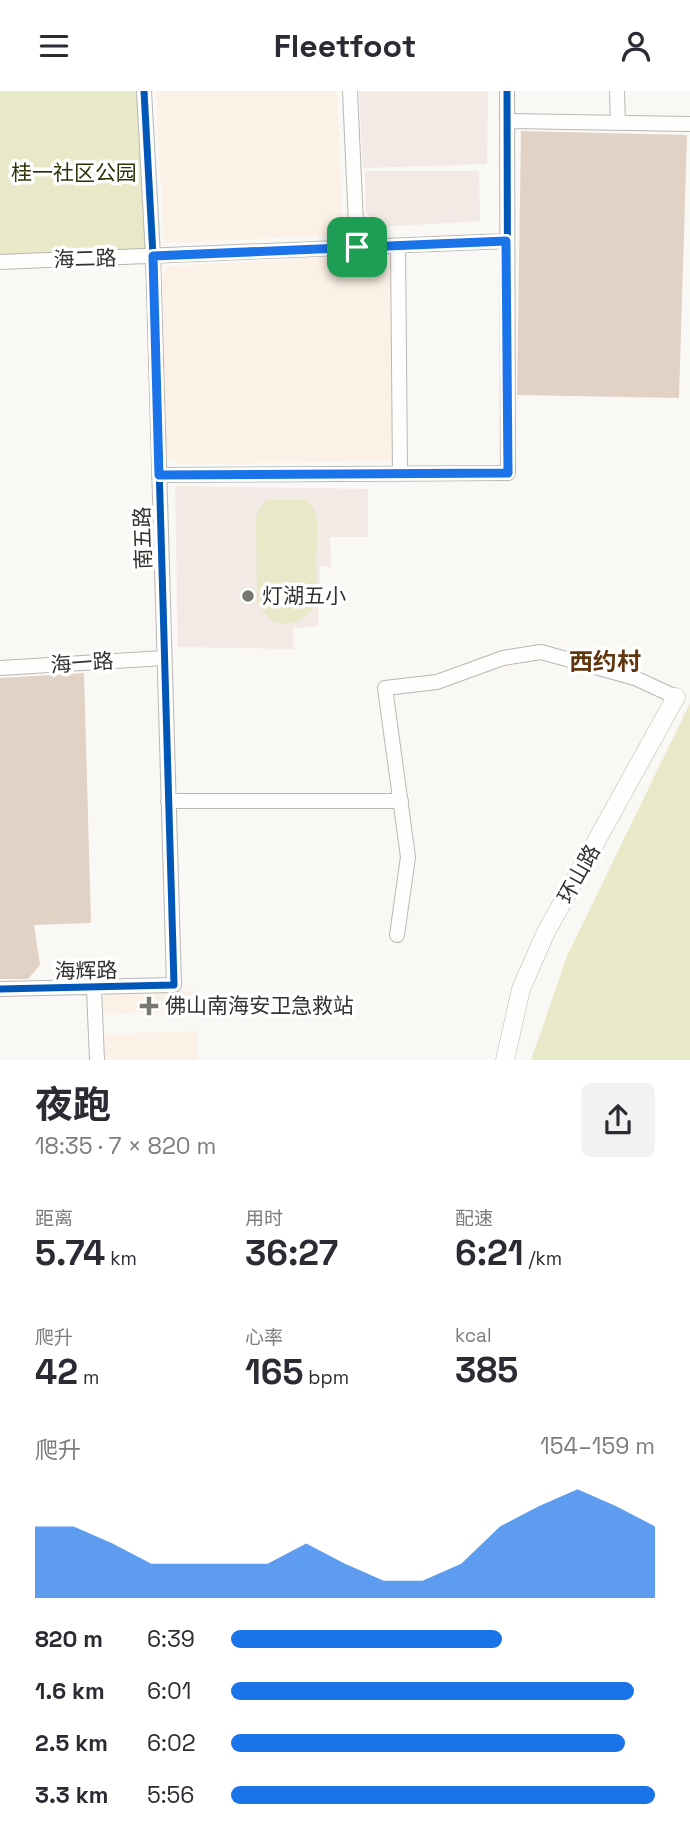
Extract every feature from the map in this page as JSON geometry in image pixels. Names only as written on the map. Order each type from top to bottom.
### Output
[{"type":"main road","name":"环山路","points":[[505,1060],[521,989],[546,932],[676,697]]},
{"type":"street","name":"南五路","points":[[144,91],[153,256],[174,985]]},
{"type":"street","points":[[350,91],[357,247]]},
{"type":"street","points":[[159,475],[508,473],[507,91]]},
{"type":"street","points":[[617,91],[618,123]]},
{"type":"street","points":[[507,121],[690,124]]},
{"type":"street","name":"海二路","points":[[0,262],[506,241]]},
{"type":"street","points":[[398,246],[400,473]]},
{"type":"street","points":[[397,935],[408,857],[385,688],[437,682],[503,659],[541,652],[635,678],[676,697]]},
{"type":"street","name":"海一路","points":[[0,668],[164,658]]},
{"type":"street","points":[[169,801],[401,801]]},
{"type":"street","name":"海辉路","points":[[0,989],[94,989],[174,985]]},
{"type":"street","points":[[94,989],[97,1060]]},
{"type":"shaded area","points":[[156,91],[337,91],[343,235],[164,243]]},
{"type":"shaded area","points":[[359,91],[488,91],[487,164],[363,168]]},
{"type":"shaded area","points":[[365,171],[479,171],[480,221],[378,227],[366,212]]},
{"type":"shaded area","points":[[386,254],[391,260],[393,461],[180,464],[165,456],[162,272],[170,266]]},
{"type":"shaded area","name":"灯湖五小","points":[[175,486],[368,489],[368,537],[330,537],[331,567],[320,566],[318,626],[293,628],[293,649],[178,647]]},
{"type":"shaded area","name":"佛山南海安卫急救站","points":[[197,991],[196,1011],[100,1015],[101,1000],[108,992]]},
{"type":"shaded area","points":[[197,1031],[198,1060],[105,1060],[104,1034]]},
{"type":"green space","name":"桂一社区公园","points":[[0,91],[144,91],[153,256],[0,262]]},
{"type":"green space","points":[[267,500],[306,500],[313,507],[317,519],[316,603],[303,618],[286,624],[269,618],[257,602],[256,518],[259,508]]},
{"type":"green space","points":[[690,703],[690,1060],[531,1060],[567,956]]},
{"type":"building","points":[[521,131],[687,135],[679,398],[517,395]]},
{"type":"building","points":[[84,673],[91,923],[34,925],[40,965],[28,979],[0,979],[0,678]]},
{"type":"cycle path","points":[[0,989],[174,985],[153,256],[144,91]]},
{"type":"cycle path","points":[[159,475],[508,473],[507,91]]},
{"type":"place","name":"灯湖五小","points":[[248,596]]},
{"type":"place","name":"佛山南海安卫急救站","points":[[149,1006]]},
{"type":"district","name":"西约村","points":[[605,662]]},
{"type":"route","points":[[506,241],[508,473],[159,475],[153,256],[357,247],[506,241]]}]
